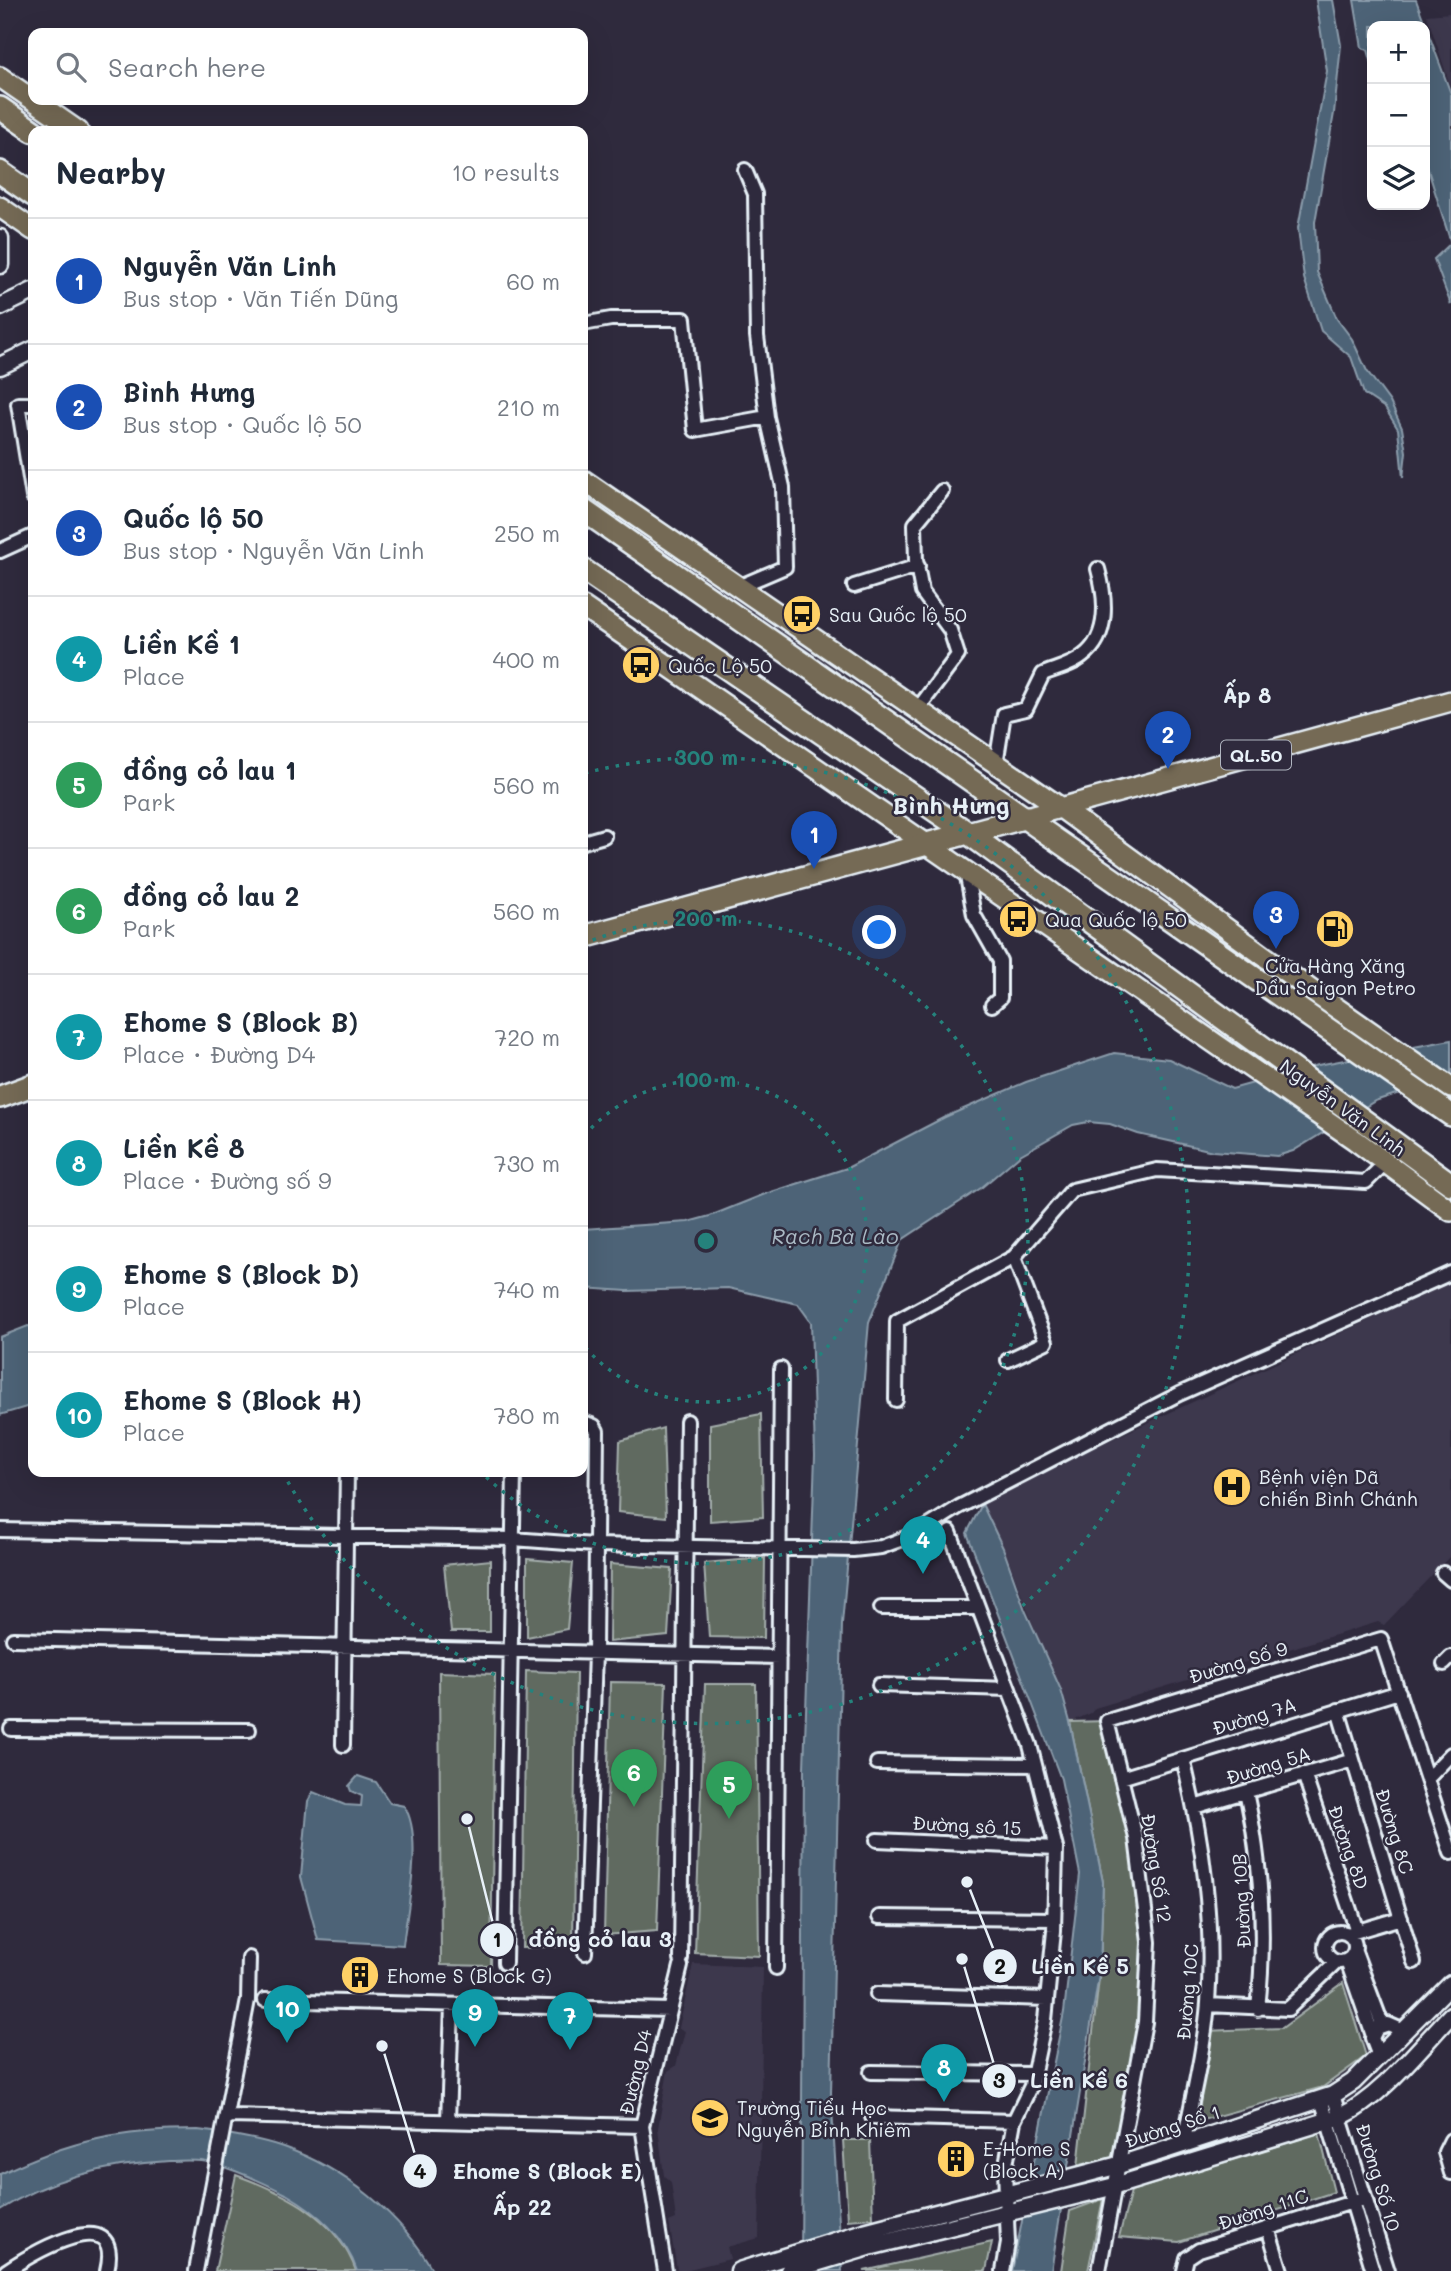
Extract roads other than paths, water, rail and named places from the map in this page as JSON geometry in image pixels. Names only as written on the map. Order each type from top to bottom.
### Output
[{"type":"highway","points":[[0,108],[28,128]]},
{"type":"highway","points":[[0,173],[28,192]]},
{"type":"highway","points":[[588,513],[1027,817],[1309,1002],[1346,1042],[1449,1114]]},
{"type":"highway","name":"Nguyễn Văn Linh","points":[[588,573],[968,833],[1272,1056],[1361,1131],[1451,1184]]},
{"type":"highway","name":"QL.50","points":[[588,936],[1027,817]]},
{"type":"highway","points":[[0,1097],[28,1087]]},
{"type":"main road","points":[[0,77],[28,96]]},
{"type":"main road","points":[[40,105],[71,126]]},
{"type":"main road","points":[[0,207],[28,227]]},
{"type":"main road","points":[[588,483],[1060,808],[1309,1002],[1358,1024],[1451,1087]]},
{"type":"main road","name":"Nguyễn Văn Linh","points":[[588,610],[1259,1074],[1361,1131],[1386,1162],[1451,1211]]},
{"type":"main road","name":"QL.50","points":[[1027,817],[1451,701]]},
{"type":"street","points":[[738,587],[785,567],[783,487],[767,417],[755,299],[755,194],[745,170]]},
{"type":"street","points":[[0,238],[0,265]]},
{"type":"street","points":[[0,307],[28,293]]},
{"type":"street","points":[[588,323],[611,319],[684,319],[695,430],[767,417]]},
{"type":"street","points":[[0,366],[28,352]]},
{"type":"street","points":[[28,404],[18,404],[28,466]]},
{"type":"street","points":[[917,710],[958,655],[950,630],[922,592],[918,566],[915,524],[942,491]]},
{"type":"street","points":[[0,551],[28,538]]},
{"type":"street","points":[[855,586],[918,566]]},
{"type":"street","points":[[996,764],[1004,714],[1026,709],[1043,674],[1084,656],[1102,629],[1105,595],[1098,569]]},
{"type":"street","points":[[588,841],[604,836]]},
{"type":"street","points":[[966,870],[974,915],[1000,961],[1000,998],[992,1005]]},
{"type":"street","points":[[896,1400],[897,1321],[1014,1257],[1072,1190],[1157,1170],[1367,1182],[1386,1162]]},
{"type":"street","points":[[1008,1360],[1046,1342],[1014,1257]]},
{"type":"street","points":[[0,1530],[513,1539],[594,1545],[853,1550],[881,1547],[916,1534],[959,1507],[1179,1394],[1451,1273]]},
{"type":"street","points":[[776,1968],[781,1369]]},
{"type":"street","name":"Đường D4","points":[[665,2271],[642,2126],[681,1962],[687,1421]]},
{"type":"street","points":[[585,1953],[595,1653],[597,1432],[594,1426],[588,1424]]},
{"type":"street","points":[[343,1745],[346,1477]]},
{"type":"street","points":[[505,1963],[514,1477]]},
{"type":"street","points":[[950,1532],[1035,1765],[1056,1848],[1054,1919],[1047,1999],[1033,2074],[1014,2121],[1005,2170],[1011,2212],[1003,2271]]},
{"type":"street","points":[[881,1608],[978,1608]]},
{"type":"street","points":[[13,1639],[779,1657]]},
{"type":"street","name":"Đường Số 9","points":[[1107,1721],[1381,1639],[1399,1692]]},
{"type":"street","points":[[879,1685],[1009,1689]]},
{"type":"street","points":[[1399,1692],[1451,1853]]},
{"type":"street","name":"Đường 7A","points":[[1121,1778],[1399,1692]]},
{"type":"street","name":"Đường 8C","points":[[1338,1710],[1414,1962]]},
{"type":"street","name":"Đường Số 12","points":[[1100,2271],[1145,2022],[1149,1942],[1136,1838],[1107,1721]]},
{"type":"street","points":[[11,1729],[249,1730]]},
{"type":"street","points":[[1428,1778],[1451,1754]]},
{"type":"street","name":"Đường 10C","points":[[1183,1759],[1207,1872],[1211,1937],[1208,2005],[1183,2146]]},
{"type":"street","name":"Đường 5A","points":[[1195,1807],[1353,1760]]},
{"type":"street","points":[[877,1763],[1035,1765]]},
{"type":"street","name":"Đường 8D","points":[[1304,1774],[1353,1932]]},
{"type":"street","name":"Đường 10B","points":[[1246,1792],[1263,1894],[1264,1953],[1258,2009]]},
{"type":"street","name":"Đường sô 15","points":[[877,1840],[1056,1848]]},
{"type":"street","points":[[879,1917],[1054,1919]]},
{"type":"street","points":[[1346,1958],[1328,1956],[1326,1941],[1338,1931],[1353,1932],[1401,1918]]},
{"type":"street","points":[[1208,2005],[1288,2009],[1346,1958],[1355,1941],[1353,1932]]},
{"type":"street","points":[[196,2271],[228,2116],[248,2000],[249,1958]]},
{"type":"street","points":[[1346,1958],[1377,2029],[1373,2044],[1379,2056]]},
{"type":"street","name":"Đường Số 1","points":[[866,2239],[1010,2194],[1183,2146],[1327,2097],[1353,2082],[1451,1984]]},
{"type":"street","points":[[877,1994],[1047,1999]]},
{"type":"street","points":[[265,2000],[670,2010]]},
{"type":"street","points":[[448,2121],[452,2006]]},
{"type":"street","name":"Đường Số 1","points":[[866,2239],[1011,2212],[1115,2186],[1333,2119],[1357,2109],[1451,2015]]},
{"type":"street","points":[[1377,2029],[1393,2024],[1420,2047]]},
{"type":"street","points":[[871,2071],[1033,2074]]},
{"type":"street","name":"Đường Số 10","points":[[1327,2097],[1351,2201],[1373,2271]]},
{"type":"street","points":[[228,2116],[642,2126]]},
{"type":"street","points":[[872,2117],[1014,2121]]},
{"type":"street","name":"Đường Số 10","points":[[1333,2119],[1365,2198],[1388,2271]]},
{"type":"street","points":[[1448,2146],[1451,2173]]},
{"type":"street","name":"Đường 11C","points":[[1184,2271],[1187,2258],[1199,2250],[1365,2198]]},
{"type":"street","points":[[1268,2228],[1280,2271]]},
{"type":"street","points":[[6,2271],[49,2246],[87,2234],[98,2237],[106,2245],[110,2256],[107,2271]]},
{"type":"street","points":[[739,2271],[774,2260],[866,2239]]},
{"type":"street","points":[[789,2271],[866,2239]]},
{"type":"water","points":[[1316,0],[1333,0],[1341,45],[1334,113],[1315,222],[1317,272],[1337,319],[1352,339],[1367,371],[1390,402],[1402,428],[1406,452],[1403,478],[1398,429],[1385,408],[1364,394],[1351,357],[1321,331],[1304,278],[1298,228],[1327,71]]},
{"type":"water","points":[[1354,0],[1416,0],[1424,21],[1367,21],[1367,50],[1362,48]]},
{"type":"water","points":[[1430,38],[1451,94],[1451,243],[1430,176]]},
{"type":"water","points":[[1451,243],[1451,305],[1434,259]]},
{"type":"water","name":"Rạch Bà Lào","points":[[1451,1040],[1451,1076],[1375,1101],[1293,1151],[1277,1156],[1213,1151],[1138,1134],[1110,1124],[1088,1122],[1073,1125],[1020,1155],[981,1188],[902,1240],[869,1322],[842,1624],[831,2093],[842,2271],[801,2271],[804,1768],[815,1455],[811,1322],[798,1304],[728,1288],[627,1291],[588,1288],[588,1229],[688,1222],[710,1216],[765,1194],[847,1168],[945,1117],[1026,1082],[1114,1053],[1169,1059],[1232,1089],[1318,1065]]},
{"type":"water","points":[[28,1326],[28,1407],[0,1415],[0,1337]]},
{"type":"water","points":[[982,1504],[1003,1548],[1025,1610],[1061,1690],[1103,1882],[1100,1969],[1051,2271],[1012,2271],[1064,2012],[1080,1874],[1061,1779],[967,1533]]},
{"type":"water","points":[[358,1776],[376,1782],[390,1803],[404,1806],[410,1819],[414,1853],[403,1945],[318,1940],[301,1877],[308,1801],[313,1792],[345,1805],[361,1806],[362,1796],[351,1791],[349,1786]]},
{"type":"water","points":[[198,2130],[283,2147],[349,2180],[388,2212],[420,2250],[433,2271],[357,2271],[338,2236],[308,2208],[259,2181],[201,2161],[169,2161],[103,2169],[39,2189],[0,2210],[0,2174],[26,2162],[96,2139],[144,2132]]},
{"type":"place","name":"Sau Quốc lộ 50","points":[[802,614]]},
{"type":"place","name":"Quốc Lộ 50","points":[[641,665]]},
{"type":"place","name":"Bình Hưng","points":[[1168,769]]},
{"type":"place","name":"Nguyễn Văn Linh","points":[[814,869]]},
{"type":"place","name":"Qua Quốc lộ 50","points":[[1018,919]]},
{"type":"place","name":"Cửa Hàng Xăng Dầu Saigon Petro","points":[[1335,929]]},
{"type":"place","name":"Quốc lộ 50","points":[[1276,949]]},
{"type":"place","name":"Bệnh viện Dã chiến Bình Chánh","points":[[1232,1487]]},
{"type":"place","name":"Liền Kề 1","points":[[923,1574]]},
{"type":"place","name":"đồng cỏ lau 2","points":[[634,1807]]},
{"type":"place","name":"đồng cỏ lau 3","points":[[467,1819]]},
{"type":"place","name":"đồng cỏ lau 1","points":[[729,1819]]},
{"type":"place","name":"Liền Kề 5","points":[[967,1882]]},
{"type":"place","name":"Liền Kề 6","points":[[962,1959]]},
{"type":"place","name":"Ehome S (Block G)","points":[[360,1975]]},
{"type":"place","name":"Ehome S (Block H)","points":[[287,2043]]},
{"type":"place","name":"Ehome S (Block E)","points":[[382,2046]]},
{"type":"place","name":"Ehome S (Block D)","points":[[475,2047]]},
{"type":"place","name":"Ehome S (Block B)","points":[[570,2050]]},
{"type":"place","name":"Liền Kề 8","points":[[944,2102]]},
{"type":"place","name":"Trường Tiểu Học Nguyễn Bỉnh Khiêm","points":[[710,2118]]},
{"type":"place","name":"E-Home S (Block A)","points":[[956,2159]]},
{"type":"district","name":"Ấp 8","points":[[1247,694]]},
{"type":"district","name":"Bình Hưng","points":[[951,805]]},
{"type":"district","name":"Ấp 22","points":[[522,2206]]}]
